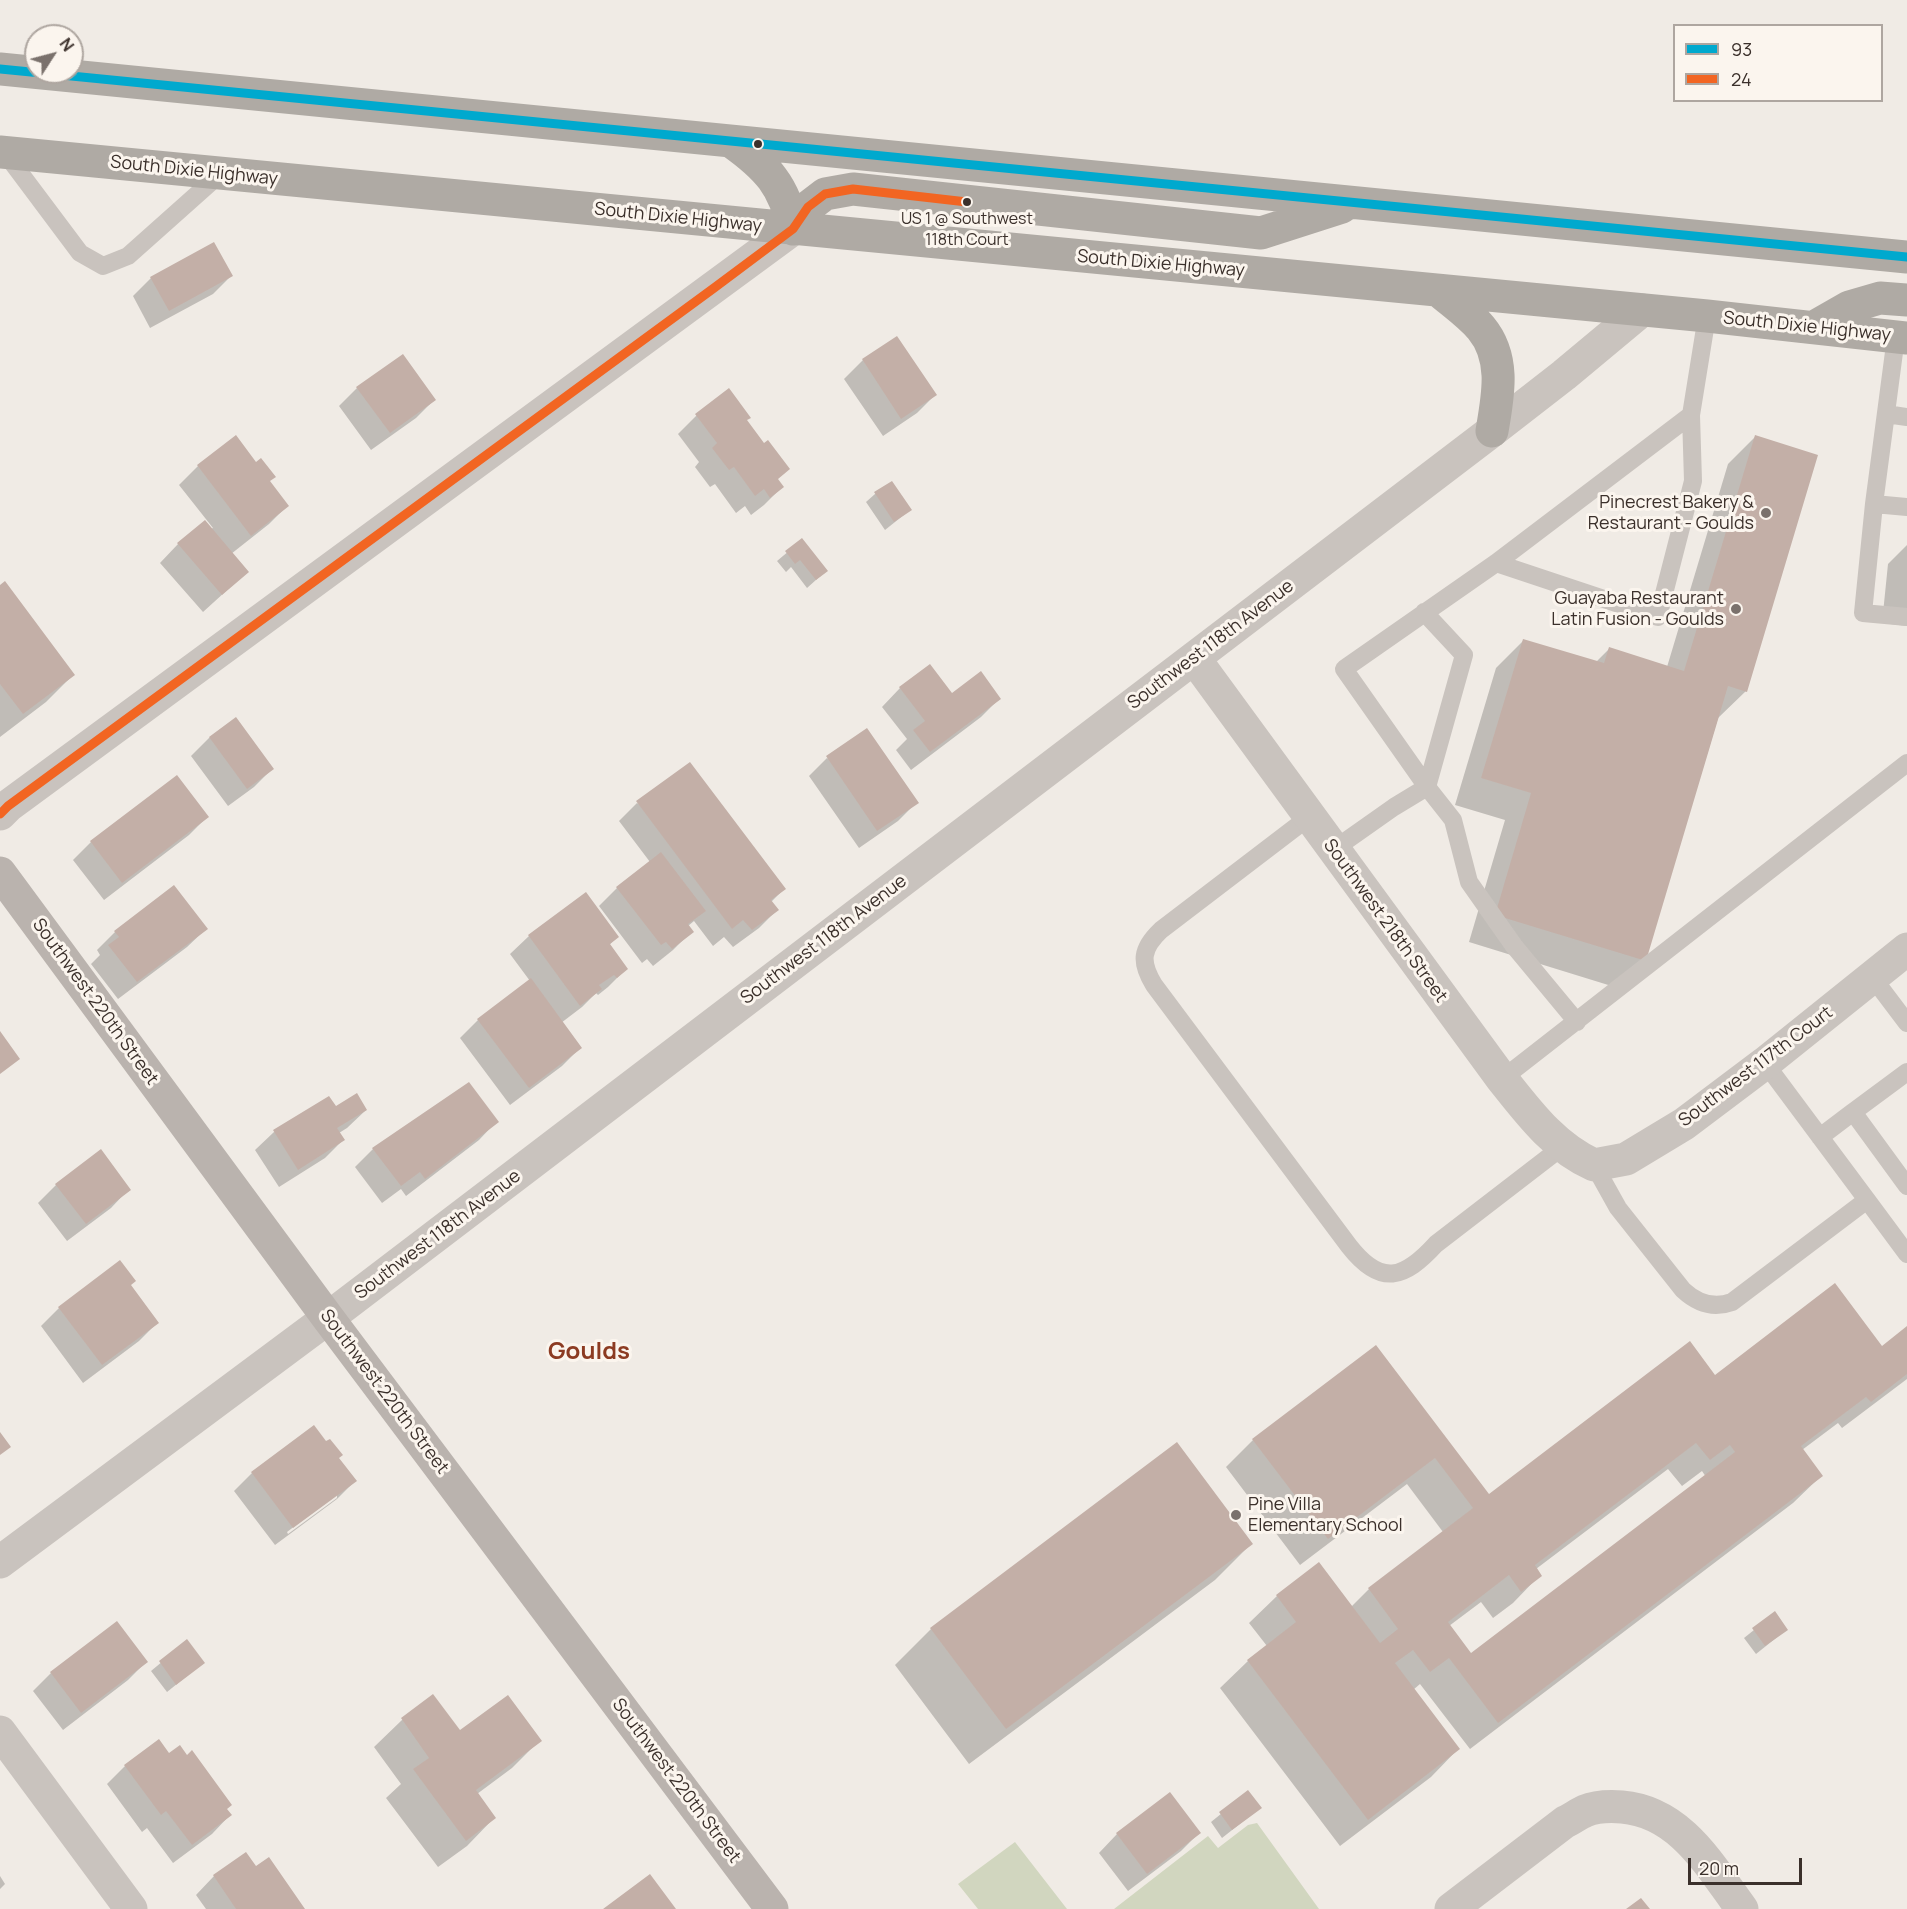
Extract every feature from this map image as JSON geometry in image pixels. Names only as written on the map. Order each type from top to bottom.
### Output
[{"type":"highway","points":[[0,69],[24,72]]},
{"type":"highway","points":[[84,78],[1907,257]]},
{"type":"highway","points":[[0,86],[24,79]]},
{"type":"highway","points":[[732,142],[761,164],[778,184],[789,210],[793,229]]},
{"type":"highway","name":"South Dixie Highway","points":[[3,152],[1707,316],[1902,337]]},
{"type":"highway","points":[[793,229],[808,207],[825,194],[853,189],[1261,232],[1356,203]]},
{"type":"highway","points":[[1439,291],[1482,330],[1493,351],[1499,375],[1499,393],[1492,431]]},
{"type":"highway","points":[[1814,327],[1849,307],[1880,298],[1907,300]]},
{"type":"street","points":[[0,814],[793,229]]},
{"type":"street","name":"Southwest 118th Avenue","points":[[0,1562],[328,1318],[1492,431],[1642,310]]},
{"type":"street","name":"Southwest 218th Street","points":[[1194,658],[1333,850],[1528,1112],[1562,1147],[1594,1165]]},
{"type":"street","name":"Southwest 220th Street","points":[[0,873],[328,1318],[772,1909]]},
{"type":"street","name":"Southwest 117th Court","points":[[1594,1165],[1626,1159],[1684,1124],[1765,1063],[1907,949]]},
{"type":"street","points":[[0,1732],[131,1909]]},
{"type":"street","points":[[1451,1909],[1565,1822],[1585,1811],[1607,1806],[1635,1808],[1655,1815],[1675,1827],[1696,1846],[1742,1909]]},
{"type":"lane","points":[[3,152],[80,253],[103,266],[128,256],[220,174]]},
{"type":"lane","points":[[1496,563],[1658,617],[1693,481],[1691,416],[1707,316]]},
{"type":"lane","points":[[1902,337],[1886,414],[1863,613],[1907,617]]},
{"type":"lane","points":[[1886,414],[1907,417]]},
{"type":"lane","points":[[1576,1022],[1514,946],[1469,882],[1453,820],[1427,788],[1344,669],[1496,563],[1691,416]]},
{"type":"lane","points":[[1874,504],[1907,507]]},
{"type":"lane","points":[[1333,850],[1394,807],[1427,788],[1464,655],[1424,612]]},
{"type":"lane","points":[[1502,1079],[1907,764]]},
{"type":"lane","points":[[1309,817],[1161,930],[1145,951],[1144,963],[1154,986],[1349,1246],[1359,1258],[1380,1272],[1394,1274],[1408,1269],[1419,1263],[1436,1244],[1562,1147]]},
{"type":"lane","points":[[1873,978],[1907,1023]]},
{"type":"lane","points":[[1765,1063],[1907,1254]]},
{"type":"lane","points":[[1820,1137],[1907,1072]]},
{"type":"lane","points":[[1853,1112],[1907,1186]]},
{"type":"lane","points":[[1594,1165],[1618,1208],[1683,1290],[1692,1298],[1712,1305],[1723,1305],[1742,1295],[1868,1200]]},
{"type":"green space","points":[[1257,1823],[1319,1909],[1114,1909],[1208,1836],[1218,1848],[1248,1825]]},
{"type":"green space","points":[[1015,1842],[1067,1909],[978,1909],[958,1884]]},
{"type":"building","points":[[214,242],[233,276],[169,311],[150,277]]},
{"type":"building","points":[[897,336],[937,395],[901,419],[862,359]]},
{"type":"building","points":[[403,354],[436,400],[390,433],[356,387]]},
{"type":"building","points":[[729,388],[751,418],[747,420],[764,443],[768,440],[790,469],[778,479],[784,487],[770,498],[764,489],[755,496],[734,467],[729,470],[712,448],[717,443],[695,414]]},
{"type":"building","points":[[236,435],[256,462],[261,458],[276,477],[270,481],[289,506],[251,536],[197,465]]},
{"type":"building","points":[[1755,435],[1818,455],[1747,692],[1728,686],[1646,961],[1495,915],[1531,793],[1481,778],[1523,639],[1604,663],[1609,647],[1684,671]]},
{"type":"building","points":[[892,481],[912,510],[894,522],[874,492]]},
{"type":"building","points":[[205,520],[249,572],[222,595],[177,543]]},
{"type":"building","points":[[802,538],[828,571],[816,580],[800,560],[795,564],[785,551]]},
{"type":"building","points":[[5,581],[75,675],[23,714],[0,684],[0,585]]},
{"type":"building","points":[[930,664],[952,693],[981,671],[1001,699],[930,752],[913,730],[925,721],[899,687]]},
{"type":"building","points":[[236,717],[274,769],[247,789],[209,737]]},
{"type":"building","points":[[867,728],[919,803],[877,831],[826,756]]},
{"type":"building","points":[[690,762],[786,889],[771,900],[779,910],[752,930],[743,920],[732,929],[636,801]]},
{"type":"building","points":[[177,775],[209,817],[122,883],[90,841]]},
{"type":"building","points":[[661,852],[706,911],[688,924],[694,932],[672,949],[666,942],[661,945],[616,887]]},
{"type":"building","points":[[174,885],[208,929],[137,982],[108,945],[119,937],[114,931]]},
{"type":"building","points":[[586,892],[619,937],[610,944],[628,969],[617,978],[614,975],[599,985],[602,989],[580,1006],[528,935]]},
{"type":"building","points":[[531,978],[582,1048],[529,1088],[477,1019]]},
{"type":"building","points":[[0,1031],[20,1059],[0,1074]]},
{"type":"building","points":[[469,1082],[499,1122],[425,1179],[420,1172],[401,1186],[372,1148]]},
{"type":"building","points":[[357,1093],[367,1110],[337,1128],[345,1140],[298,1170],[273,1130],[329,1096],[336,1106]]},
{"type":"building","points":[[101,1149],[131,1190],[86,1224],[55,1184]]},
{"type":"building","points":[[120,1260],[136,1281],[131,1285],[159,1323],[102,1365],[58,1307]]},
{"type":"building","points":[[1835,1283],[1882,1346],[1907,1326],[1907,1374],[1871,1402],[1866,1397],[1801,1446],[1823,1476],[1498,1723],[1449,1658],[1430,1672],[1413,1650],[1395,1663],[1460,1749],[1368,1820],[1247,1660],[1296,1622],[1276,1595],[1319,1562],[1380,1643],[1398,1629],[1368,1588],[1473,1508],[1435,1458],[1328,1539],[1252,1439],[1376,1345],[1489,1494],[1690,1341],[1715,1375]],"holes":[[[1696,1443],[1710,1460],[1730,1445],[1735,1452],[1471,1653],[1448,1622],[1509,1575],[1521,1592],[1542,1576],[1535,1565]]]},
{"type":"building","points":[[314,1425],[326,1441],[330,1439],[343,1455],[339,1458],[357,1481],[293,1528],[251,1472]]},
{"type":"building","points":[[0,1432],[11,1447],[0,1455]]},
{"type":"building","points":[[1177,1442],[1253,1544],[1006,1729],[930,1628]]},
{"type":"building","points":[[1775,1611],[1788,1630],[1765,1646],[1752,1628]]},
{"type":"building","points":[[117,1621],[148,1662],[81,1713],[50,1672]]},
{"type":"building","points":[[187,1639],[205,1663],[176,1685],[159,1661]]},
{"type":"building","points":[[433,1694],[460,1730],[508,1695],[542,1741],[476,1790],[496,1818],[466,1841],[413,1769],[429,1758],[401,1718]]},
{"type":"building","points":[[159,1739],[169,1753],[180,1745],[187,1755],[192,1750],[232,1805],[227,1809],[232,1815],[192,1845],[166,1811],[161,1815],[124,1765]]},
{"type":"building","points":[[1248,1790],[1262,1808],[1232,1830],[1219,1812]]},
{"type":"building","points":[[1170,1792],[1201,1833],[1147,1874],[1116,1833]]},
{"type":"building","points":[[246,1852],[256,1866],[269,1857],[305,1909],[236,1909],[213,1875]]},
{"type":"building","points":[[650,1874],[676,1909],[603,1909]]},
{"type":"building","points":[[1641,1898],[1650,1909],[1626,1909]]},
{"type":"transit line","name":"93","points":[[0,69],[1907,257]]},
{"type":"transit line","name":"24","points":[[0,814],[793,229],[808,207],[825,194],[853,189],[967,202]]},
{"type":"place","name":"US 1 @ Southwest 118th Court","points":[[967,202]]},
{"type":"place","name":"Pinecrest Bakery & Restaurant - Goulds","points":[[1766,513]]},
{"type":"place","name":"Guayaba Restaurant Latin Fusion - Goulds","points":[[1736,609]]},
{"type":"place","name":"Pine Villa Elementary School","points":[[1236,1515]]},
{"type":"district","name":"Goulds","points":[[589,1352]]}]
